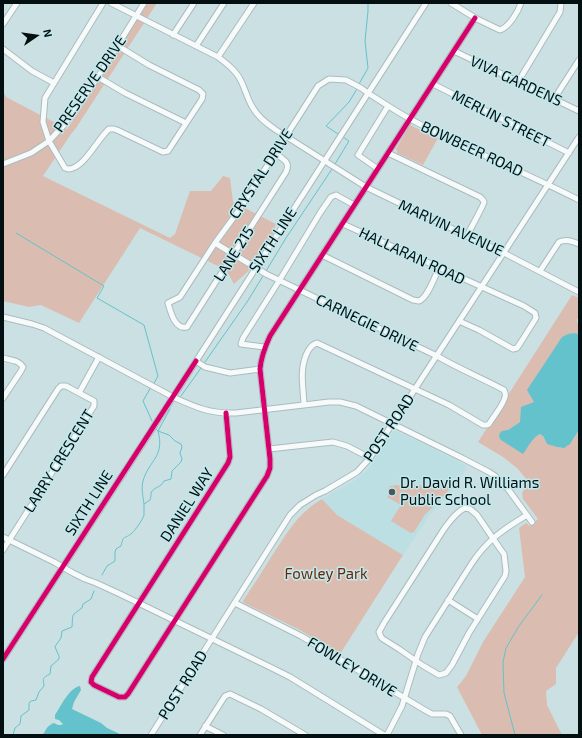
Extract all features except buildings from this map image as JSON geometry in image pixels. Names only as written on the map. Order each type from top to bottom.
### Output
[{"type":"street","points":[[3,24],[17,3]]},
{"type":"street","points":[[103,3],[45,98],[44,122],[48,141],[65,168],[74,168],[88,156],[109,129],[114,129],[158,151],[166,152],[170,150],[202,99],[203,94],[199,90],[149,65],[118,46]]},
{"type":"street","name":"MARVIN AVENUE","points":[[111,3],[218,57],[233,69],[244,87],[253,109],[265,122],[366,187],[504,253],[579,292]]},
{"type":"street","name":"PRESERVE DRIVE","points":[[3,164],[31,153],[48,141],[63,126],[98,77],[144,3]]},
{"type":"street","points":[[173,35],[194,3]]},
{"type":"street","points":[[196,46],[224,3]]},
{"type":"street","points":[[218,57],[254,3]]},
{"type":"street","name":"SIXTH LINE","points":[[3,659],[426,3]]},
{"type":"street","points":[[451,3],[475,18],[500,30],[507,25],[517,12],[521,3]]},
{"type":"street","points":[[518,82],[560,12],[561,3]]},
{"type":"street","points":[[174,621],[265,480],[270,468],[260,369],[264,347],[475,18]]},
{"type":"street","points":[[3,49],[32,70],[54,83]]},
{"type":"street","name":"VIVA GARDENS","points":[[454,51],[579,111]]},
{"type":"street","points":[[554,99],[579,60]]},
{"type":"street","points":[[98,77],[125,94],[186,123]]},
{"type":"street","name":"CRYSTAL DRIVE","points":[[168,303],[180,297],[215,243],[237,213],[318,86],[329,79],[346,80],[368,93]]},
{"type":"street","name":"MERLIN STREET","points":[[433,84],[569,153]]},
{"type":"street","name":"BOWBEER ROAD","points":[[368,93],[434,132],[579,200]]},
{"type":"street","points":[[378,169],[358,155],[388,106]]},
{"type":"street","name":"POST ROAD","points":[[151,735],[290,515],[300,505],[353,474],[370,458],[579,137]]},
{"type":"street","name":"LANE 215","points":[[168,303],[178,325],[183,328],[187,327],[288,169],[287,162],[275,153]]},
{"type":"street","points":[[388,153],[483,200],[483,206],[466,236]]},
{"type":"street","points":[[264,347],[241,344],[243,338],[320,213],[331,197],[336,195],[354,205]]},
{"type":"street","name":"HALLARAN ROAD","points":[[343,224],[535,312],[536,318],[517,348],[513,349],[479,330],[459,321]]},
{"type":"street","points":[[540,272],[559,242],[573,241],[579,244]]},
{"type":"street","name":"CARNEGIE DRIVE","points":[[215,243],[279,281],[437,356],[504,390],[505,397],[489,424],[484,425],[449,405],[415,389]]},
{"type":"street","points":[[322,255],[413,300],[418,301],[423,299],[439,268]]},
{"type":"street","points":[[3,317],[37,325],[173,397],[202,409],[226,413],[334,402],[356,406],[489,472],[508,489],[532,522]]},
{"type":"street","points":[[304,404],[302,380],[303,364],[310,348],[313,344],[317,343],[415,389]]},
{"type":"street","points":[[79,393],[99,357]]},
{"type":"street","points":[[3,358],[20,363],[23,367],[3,398]]},
{"type":"street","points":[[196,361],[205,367],[230,373],[260,369]]},
{"type":"street","name":"LARRY CRESCENT","points":[[3,475],[59,387],[66,386],[94,401],[94,406],[9,540]]},
{"type":"street","name":"DANIEL WAY","points":[[174,621],[126,696],[123,698],[119,697],[95,686],[91,682],[92,675],[228,464],[230,457],[226,413]]},
{"type":"street","points":[[269,450],[333,442],[347,446],[370,458]]},
{"type":"street","points":[[465,508],[470,509],[480,519],[504,554],[505,574],[478,618],[452,665],[446,673],[440,675],[416,661],[381,637],[379,634],[384,623],[442,531],[461,510],[465,508]]},
{"type":"street","points":[[387,735],[405,699],[425,637],[448,600],[475,558],[493,538],[527,515]]},
{"type":"street","points":[[3,537],[86,579],[290,677],[384,735]]},
{"type":"street","points":[[3,550],[9,540]]},
{"type":"street","points":[[448,600],[478,618]]},
{"type":"street","name":"FOWLEY DRIVE","points":[[235,604],[301,636],[432,714],[446,714],[450,716],[461,735]]},
{"type":"street","points":[[200,735],[225,696],[230,694],[261,709],[305,735]]},
{"type":"street","points":[[206,726],[223,735]]},
{"type":"shaded area","name":"Dr. David R. Williams Public School","points":[[396,431],[467,466],[457,485],[429,516],[403,555],[337,515],[322,499],[352,482],[364,473],[372,464],[393,432]]},
{"type":"green space","points":[[147,3],[157,3],[43,176],[170,238],[175,234],[190,191],[211,191],[223,176],[230,178],[233,202],[276,224],[272,237],[254,266],[234,284],[226,270],[140,228],[79,323],[41,305],[29,307],[3,301],[3,91],[6,97],[67,129],[99,81]]},
{"type":"green space","points":[[410,125],[438,138],[423,165],[397,153],[396,149]]},
{"type":"green space","points":[[572,295],[579,298],[579,317],[577,322],[579,324],[579,334],[574,333],[566,335],[534,403],[520,422],[508,430],[529,444],[532,439],[540,434],[543,436],[547,444],[557,447],[565,447],[571,443],[579,430],[579,632],[556,668],[556,684],[546,691],[547,705],[562,735],[482,735],[457,687],[466,676],[483,642],[525,577],[519,528],[526,523],[530,526],[538,519],[523,499],[522,493],[528,481],[517,468],[503,457],[478,442]]},
{"type":"green space","points":[[443,481],[452,487],[424,516],[414,532],[411,533],[391,521],[401,505],[387,497],[391,492],[387,491],[390,486],[408,486],[410,483],[414,485],[426,485]]},
{"type":"green space","name":"Fowley Park","points":[[322,499],[337,515],[403,555],[340,654],[298,629],[244,603],[243,601],[294,524],[306,510]]},
{"type":"water","points":[[574,333],[579,334],[579,430],[570,444],[564,448],[547,444],[543,436],[540,434],[532,440],[523,454],[501,440],[499,437],[500,434],[502,431],[508,430],[520,422],[521,407],[534,402],[527,390],[562,337]]},
{"type":"water","points":[[80,686],[81,690],[72,709],[122,735],[43,735],[47,728],[52,724],[63,724],[59,720],[55,719],[55,715],[72,690]]},
{"type":"waterway","points":[[359,84],[368,68],[365,41],[368,3]]},
{"type":"waterway","points":[[338,134],[326,126],[349,102],[357,89]]},
{"type":"waterway","points":[[335,164],[349,141],[343,137]]},
{"type":"waterway","points":[[266,271],[332,169]]},
{"type":"waterway","points":[[16,233],[104,286],[97,298],[144,325],[158,376],[153,385]]},
{"type":"waterway","points":[[205,362],[247,302],[263,276]]},
{"type":"waterway","points":[[181,396],[201,368]]},
{"type":"waterway","points":[[151,387],[143,401],[152,421]]},
{"type":"waterway","points":[[144,504],[142,490],[143,481],[158,453],[160,440],[158,431],[170,409]]},
{"type":"waterway","points":[[102,575],[107,566],[115,561],[116,549],[121,546],[123,539],[133,532],[141,522],[144,515],[144,504],[150,500],[152,491],[164,481],[171,479],[172,471],[181,462],[181,444],[169,435],[156,429]]},
{"type":"waterway","points":[[13,735],[15,728],[20,724],[21,716],[29,710],[29,703],[36,700],[39,692],[44,686],[44,678],[50,674],[51,666],[59,659],[55,647],[61,638],[62,631],[72,627],[73,615],[82,608],[83,604],[91,599],[94,591]]},
{"type":"waterway","points":[[515,735],[504,693],[503,662],[506,648],[519,626],[542,595]]},
{"type":"cycle path","points":[[226,413],[230,457],[228,463],[92,677],[91,682],[94,685],[119,697],[125,697],[128,694],[267,476],[270,468],[270,459],[260,369],[261,360],[270,336],[475,18]]},
{"type":"cycle path","points":[[3,659],[196,361]]},
{"type":"place","name":"Dr. David R. Williams Public School","points":[[392,492]]}]
